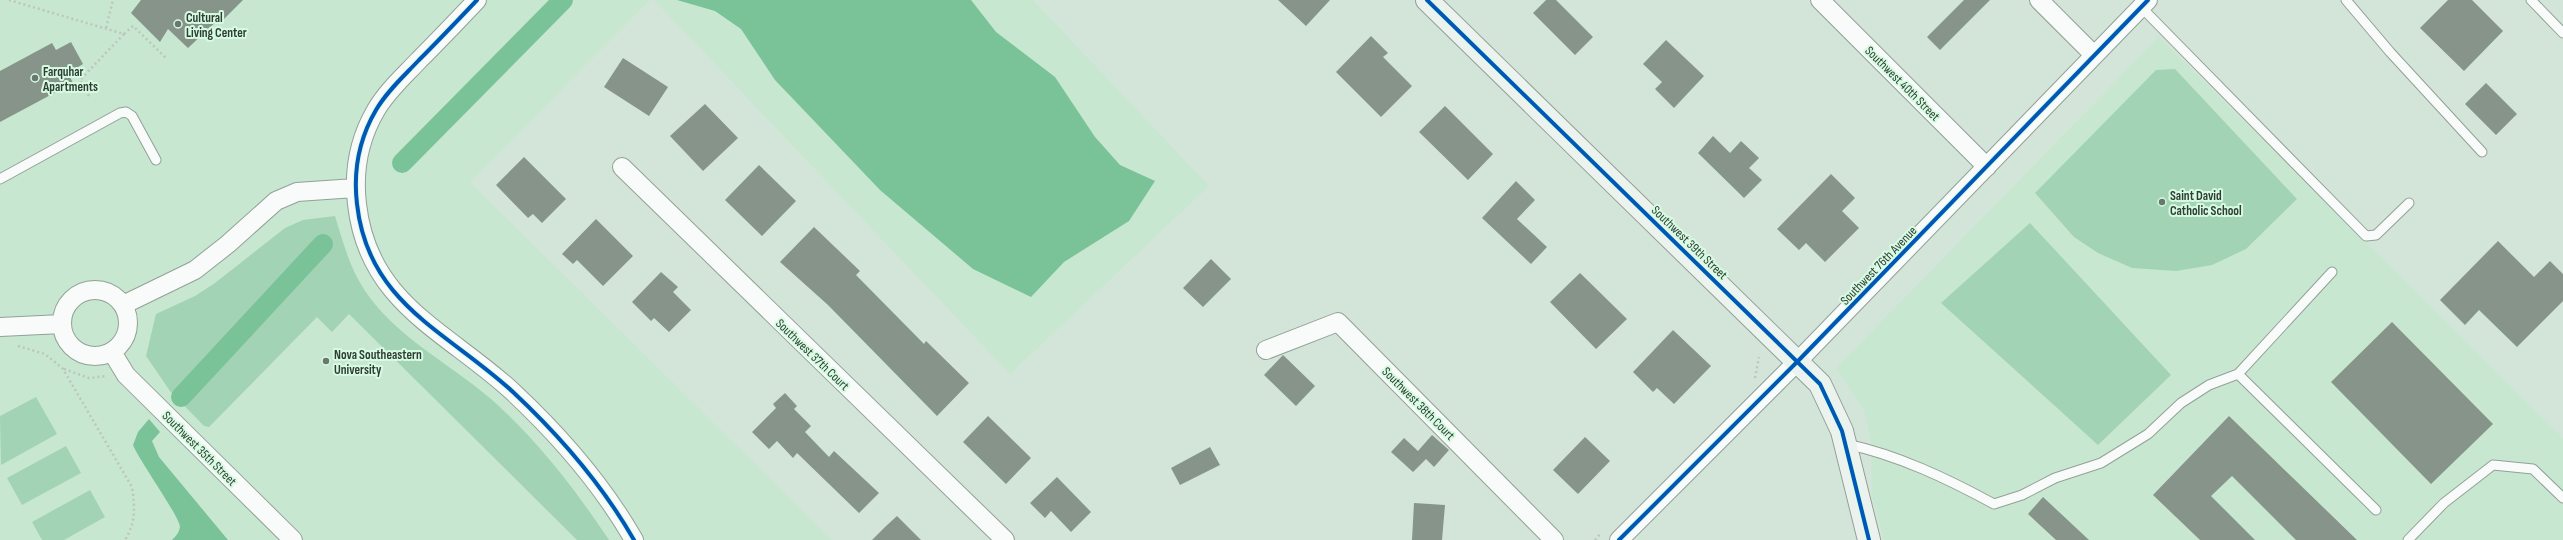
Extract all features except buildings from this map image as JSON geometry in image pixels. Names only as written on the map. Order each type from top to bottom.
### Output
[{"type":"street","points":[[477,0],[395,86],[376,110],[360,147],[355,188],[359,220],[367,250],[381,275],[400,301],[421,319],[487,369],[539,417],[583,466],[634,540]]},
{"type":"street","name":"Southwest 39th Street","points":[[1427,0],[1820,384],[1842,431],[1869,540]]},
{"type":"street","name":"Southwest 40th Street","points":[[1820,0],[1986,167]]},
{"type":"street","points":[[2039,0],[2094,55]]},
{"type":"street","name":"Southwest 76th Avenue","points":[[1619,540],[1798,361],[2144,4]]},
{"type":"street","name":"Southwest 37th Court","points":[[622,167],[1005,540]]},
{"type":"street","points":[[123,305],[195,270],[228,244],[276,201],[297,192],[355,188]]},
{"type":"street","points":[[85,291],[106,291],[123,305],[128,314],[129,325],[124,341],[112,352],[102,356],[90,356],[79,352],[70,345],[64,335],[62,324],[63,313],[68,304],[85,291]]},
{"type":"street","name":"Southwest 38th Court","points":[[1266,350],[1338,322],[1554,540]]},
{"type":"street","points":[[0,327],[62,324]]},
{"type":"street","name":"Southwest 35th Street","points":[[112,352],[126,375],[293,540]]},
{"type":"lane","points":[[2346,0],[2390,52],[2482,152]]},
{"type":"lane","points":[[2531,0],[2563,33]]},
{"type":"lane","points":[[2144,4],[2366,236],[2376,235],[2410,203]]},
{"type":"lane","points":[[0,179],[120,113],[126,112],[132,116],[156,160]]},
{"type":"lane","points":[[1845,443],[1871,449],[1960,485],[1994,504],[2022,495],[2055,478],[2101,463],[2148,434],[2181,403],[2209,385],[2238,374],[2332,272]]},
{"type":"lane","points":[[2238,374],[2376,510]]},
{"type":"lane","points":[[2408,540],[2444,503],[2493,465],[2534,469],[2563,498]]},
{"type":"path","points":[[9,0],[124,34]]},
{"type":"path","points":[[106,28],[113,0]]},
{"type":"path","points":[[90,98],[80,80],[133,26],[166,58]]},
{"type":"path","points":[[14,345],[45,354],[63,369],[132,487],[136,509],[133,528],[125,540]]},
{"type":"path","points":[[63,369],[89,378],[104,377],[110,374]]},
{"type":"shaded area","name":"Nova Southeastern University","points":[[0,0],[650,0],[470,182],[832,540],[0,540]]},
{"type":"shaded area","points":[[654,0],[1033,0],[1209,186],[1010,374]]},
{"type":"shaded area","points":[[677,0],[971,0],[996,32],[1055,77],[1095,137],[1120,165],[1155,181],[1129,221],[1064,262],[1031,297],[973,269],[880,190],[775,80],[741,29],[715,11]]},
{"type":"shaded area","name":"Saint David Catholic School","points":[[2159,37],[2563,438],[2563,540],[1884,540],[1872,496],[1871,442],[1864,410],[1836,368]]},
{"type":"shaded area","points":[[2175,69],[2297,199],[2246,249],[2212,265],[2176,271],[2132,268],[2098,253],[2074,237],[2035,193],[2156,70]]},
{"type":"shaded area","points":[[335,216],[352,266],[359,281],[371,299],[402,331],[420,346],[474,385],[491,399],[524,431],[569,484],[609,540],[577,540],[349,314],[332,332],[317,317],[209,427],[204,426],[170,391],[146,356],[156,314],[195,296],[215,283],[285,228],[303,220]]},
{"type":"shaded area","points":[[2030,223],[2171,375],[2098,445],[1941,303]]},
{"type":"shaded area","points":[[36,397],[57,434],[1,465],[0,416]]},
{"type":"shaded area","points":[[149,419],[160,432],[152,441],[159,457],[228,540],[172,540],[180,529],[178,521],[133,445],[138,432]]},
{"type":"shaded area","points":[[66,446],[81,473],[22,505],[7,478]]},
{"type":"shaded area","points":[[90,490],[105,517],[64,540],[42,540],[32,522]]},
{"type":"waterway","points":[[402,163],[563,0]]},
{"type":"waterway","points":[[181,397],[323,244]]},
{"type":"cycle path","points":[[477,0],[390,90],[380,103],[370,121],[361,144],[356,179],[357,204],[364,238],[377,267],[394,291],[414,313],[513,392],[564,443],[608,499],[634,540]]},
{"type":"cycle path","points":[[1427,0],[1820,384],[1842,431],[1869,540]]},
{"type":"cycle path","points":[[1619,540],[1798,361],[2148,0]]},
{"type":"place","name":"Cultural Living Center","points":[[178,24]]},
{"type":"place","name":"Farquhar Apartments","points":[[35,78]]},
{"type":"place","name":"Saint David Catholic School","points":[[2162,202]]},
{"type":"place","name":"Nova Southeastern University","points":[[326,361]]}]
